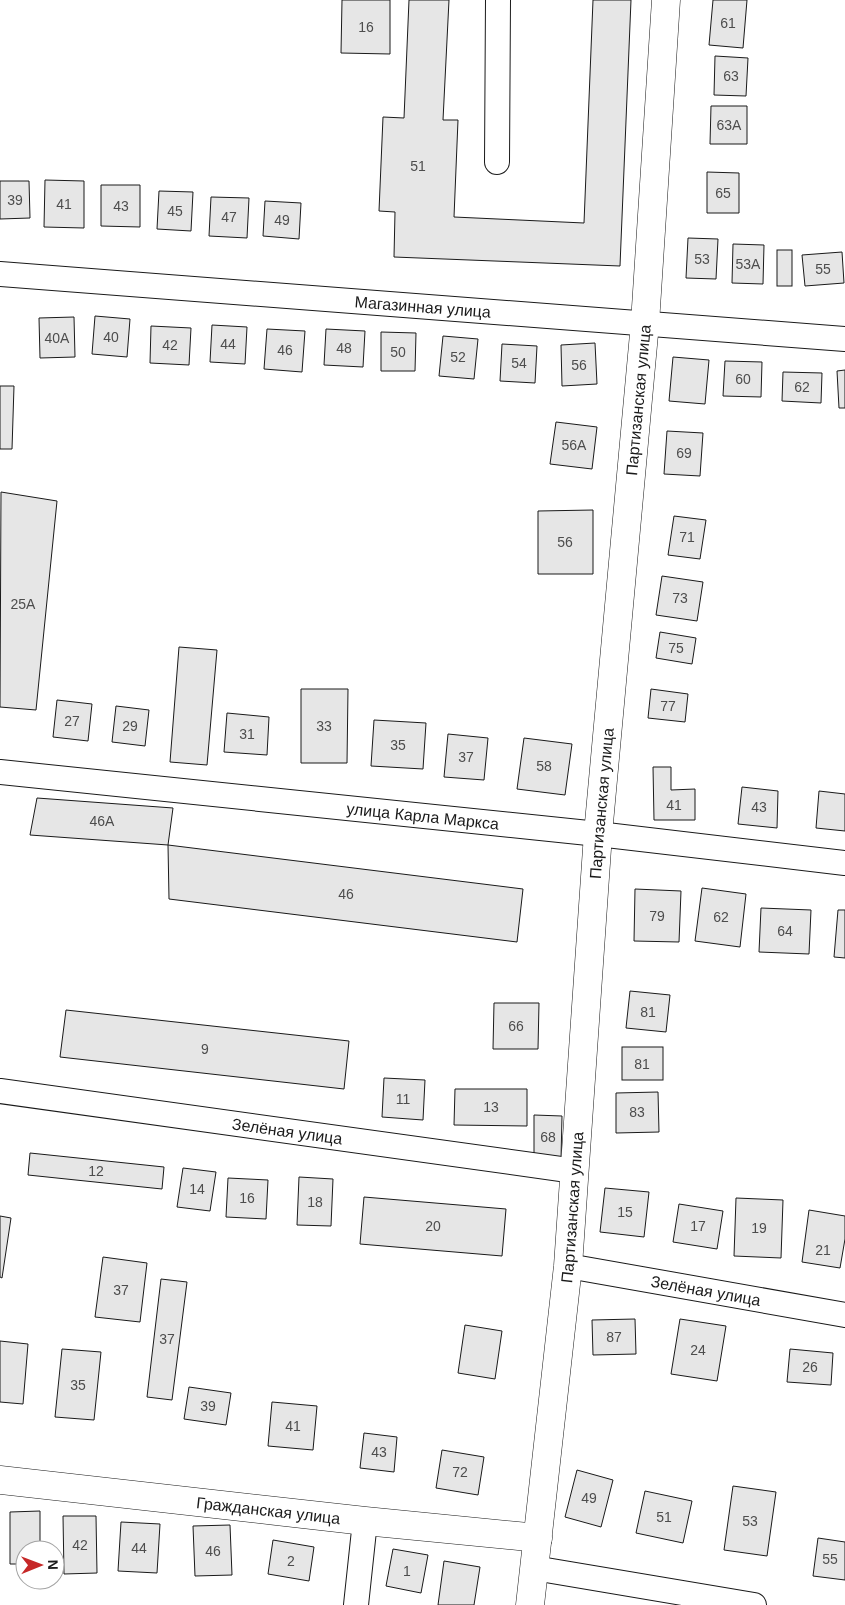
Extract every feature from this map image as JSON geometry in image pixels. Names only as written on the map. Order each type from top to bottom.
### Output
[{"type":"street","points":[[497,162],[498,0]]},
{"type":"street","name":"Партизанская улица","points":[[530,1605],[568,1266],[598,834],[645,323],[666,0]]},
{"type":"street","name":"Магазинная улица","points":[[0,274],[845,338]]},
{"type":"street","name":"улица Карла Маркса","points":[[0,772],[598,834],[845,863]]},
{"type":"street","name":"Зелёная улица","points":[[0,1091],[575,1171]]},
{"type":"street","name":"Зелёная улица","points":[[568,1266],[845,1315]]},
{"type":"street","name":"Гражданская улица","points":[[0,1480],[365,1521],[538,1538]]},
{"type":"street","points":[[356,1605],[365,1521]]},
{"type":"street","points":[[534,1568],[754,1605]]},
{"type":"building","points":[[342,0],[390,0],[390,54],[341,53]]},
{"type":"building","points":[[409,0],[449,0],[443,120],[458,120],[454,217],[584,223],[593,0],[631,0],[620,266],[394,257],[395,212],[379,211],[383,117],[404,118]]},
{"type":"building","points":[[713,0],[747,0],[743,48],[709,45]]},
{"type":"building","points":[[715,56],[748,58],[746,96],[714,95]]},
{"type":"building","points":[[711,106],[747,106],[747,144],[710,144]]},
{"type":"building","points":[[707,172],[739,173],[739,213],[707,213]]},
{"type":"building","points":[[45,180],[84,181],[84,228],[44,227]]},
{"type":"building","points":[[0,181],[29,181],[30,218],[0,219]]},
{"type":"building","points":[[101,185],[140,185],[140,227],[101,226]]},
{"type":"building","points":[[159,191],[193,192],[191,231],[157,229]]},
{"type":"building","points":[[211,197],[249,198],[247,238],[209,236]]},
{"type":"building","points":[[265,201],[301,203],[299,239],[263,236]]},
{"type":"building","points":[[688,238],[718,239],[716,279],[686,278]]},
{"type":"building","points":[[733,244],[764,245],[763,284],[732,283]]},
{"type":"building","points":[[777,250],[792,250],[792,286],[777,286]]},
{"type":"building","points":[[842,252],[844,283],[805,286],[802,255]]},
{"type":"building","points":[[95,316],[130,319],[127,357],[92,354]]},
{"type":"building","points":[[74,317],[75,357],[40,358],[39,318]]},
{"type":"building","points":[[212,325],[247,327],[245,364],[210,362]]},
{"type":"building","points":[[151,326],[191,328],[189,365],[150,363]]},
{"type":"building","points":[[267,329],[305,331],[302,372],[264,369]]},
{"type":"building","points":[[326,329],[365,331],[363,367],[324,365]]},
{"type":"building","points":[[381,332],[416,333],[415,371],[381,371]]},
{"type":"building","points":[[443,336],[478,339],[474,379],[439,376]]},
{"type":"building","points":[[595,343],[597,384],[562,386],[561,345]]},
{"type":"building","points":[[502,344],[537,346],[535,383],[500,381]]},
{"type":"building","points":[[673,357],[709,360],[705,404],[669,401]]},
{"type":"building","points":[[725,361],[762,362],[761,397],[723,396]]},
{"type":"building","points":[[845,370],[845,408],[839,408],[837,371]]},
{"type":"building","points":[[783,372],[822,373],[821,403],[782,401]]},
{"type":"building","points":[[0,386],[14,386],[12,449],[0,449]]},
{"type":"building","points":[[556,422],[597,427],[592,469],[550,464]]},
{"type":"building","points":[[667,431],[703,433],[700,476],[664,474]]},
{"type":"building","points":[[1,492],[57,501],[36,710],[0,707]]},
{"type":"building","points":[[593,510],[593,574],[538,574],[538,511]]},
{"type":"building","points":[[674,516],[706,520],[700,559],[668,555]]},
{"type":"building","points":[[662,576],[703,582],[697,621],[656,615]]},
{"type":"building","points":[[660,632],[696,638],[692,664],[656,658]]},
{"type":"building","points":[[179,647],[217,650],[207,765],[170,762]]},
{"type":"building","points":[[301,689],[348,689],[347,763],[301,763]]},
{"type":"building","points":[[651,689],[688,694],[685,722],[648,718]]},
{"type":"building","points":[[57,700],[92,704],[88,741],[53,737]]},
{"type":"building","points":[[116,706],[149,710],[145,746],[112,742]]},
{"type":"building","points":[[227,713],[269,717],[267,755],[224,752]]},
{"type":"building","points":[[374,720],[426,723],[423,769],[371,766]]},
{"type":"building","points":[[448,734],[488,738],[484,780],[444,777]]},
{"type":"building","points":[[524,738],[572,744],[565,795],[517,789]]},
{"type":"building","points":[[653,767],[671,767],[671,790],[695,789],[695,820],[654,820]]},
{"type":"building","points":[[742,787],[778,791],[777,828],[738,824]]},
{"type":"building","points":[[819,791],[845,794],[845,831],[816,828]]},
{"type":"building","points":[[37,798],[173,808],[168,845],[30,835]]},
{"type":"building","points":[[168,845],[523,889],[517,942],[169,899]]},
{"type":"building","points":[[702,888],[746,894],[740,947],[695,941]]},
{"type":"building","points":[[635,889],[681,891],[679,942],[634,941]]},
{"type":"building","points":[[761,908],[811,910],[809,954],[759,952]]},
{"type":"building","points":[[838,910],[845,910],[845,958],[834,957]]},
{"type":"building","points":[[630,991],[670,995],[666,1032],[626,1028]]},
{"type":"building","points":[[494,1003],[539,1003],[538,1049],[493,1049]]},
{"type":"building","points":[[66,1010],[349,1041],[344,1089],[60,1057]]},
{"type":"building","points":[[622,1047],[663,1047],[663,1080],[622,1080]]},
{"type":"building","points":[[384,1078],[425,1080],[423,1120],[382,1117]]},
{"type":"building","points":[[455,1089],[527,1089],[527,1126],[454,1125]]},
{"type":"building","points":[[658,1092],[659,1132],[616,1133],[616,1093]]},
{"type":"building","points":[[534,1115],[562,1116],[561,1159],[534,1158]]},
{"type":"building","points":[[30,1153],[164,1167],[162,1189],[28,1175]]},
{"type":"building","points":[[183,1168],[216,1172],[210,1211],[177,1207]]},
{"type":"building","points":[[299,1177],[333,1179],[331,1226],[297,1225]]},
{"type":"building","points":[[228,1178],[268,1180],[266,1219],[226,1217]]},
{"type":"building","points":[[605,1188],[649,1192],[644,1237],[600,1232]]},
{"type":"building","points":[[364,1197],[506,1209],[502,1256],[360,1244]]},
{"type":"building","points":[[736,1198],[783,1200],[781,1258],[734,1256]]},
{"type":"building","points":[[679,1204],[723,1211],[717,1249],[673,1242]]},
{"type":"building","points":[[809,1210],[845,1216],[845,1239],[840,1268],[802,1262]]},
{"type":"building","points":[[0,1216],[11,1218],[2,1278],[0,1277]]},
{"type":"building","points":[[103,1257],[147,1263],[140,1322],[95,1317]]},
{"type":"building","points":[[161,1279],[187,1282],[172,1400],[147,1397]]},
{"type":"building","points":[[635,1319],[636,1354],[593,1355],[592,1320]]},
{"type":"building","points":[[680,1319],[726,1326],[717,1381],[671,1374]]},
{"type":"building","points":[[465,1325],[502,1331],[495,1379],[458,1373]]},
{"type":"building","points":[[0,1341],[28,1344],[23,1404],[0,1402]]},
{"type":"building","points":[[62,1349],[101,1352],[94,1420],[55,1417]]},
{"type":"building","points":[[790,1349],[833,1353],[831,1385],[787,1382]]},
{"type":"building","points":[[189,1387],[231,1393],[226,1425],[184,1419]]},
{"type":"building","points":[[272,1402],[317,1406],[313,1450],[268,1446]]},
{"type":"building","points":[[364,1433],[397,1437],[394,1472],[360,1468]]},
{"type":"building","points":[[442,1450],[484,1457],[478,1495],[436,1488]]},
{"type":"building","points":[[577,1470],[613,1480],[601,1527],[565,1517]]},
{"type":"building","points":[[733,1486],[776,1492],[767,1556],[724,1550]]},
{"type":"building","points":[[645,1491],[692,1501],[683,1543],[636,1533]]},
{"type":"building","points":[[40,1511],[40,1540],[15,1540],[15,1564],[10,1564],[10,1512]]},
{"type":"building","points":[[63,1516],[96,1516],[97,1573],[65,1574],[65,1540],[63,1540]]},
{"type":"building","points":[[121,1522],[160,1524],[157,1573],[118,1571]]},
{"type":"building","points":[[230,1525],[232,1575],[195,1576],[193,1526]]},
{"type":"building","points":[[818,1538],[845,1542],[845,1580],[813,1576]]},
{"type":"building","points":[[273,1540],[314,1547],[309,1581],[268,1574]]},
{"type":"building","points":[[393,1549],[428,1555],[421,1593],[386,1586]]},
{"type":"building","points":[[444,1561],[480,1567],[474,1605],[438,1605]]}]
